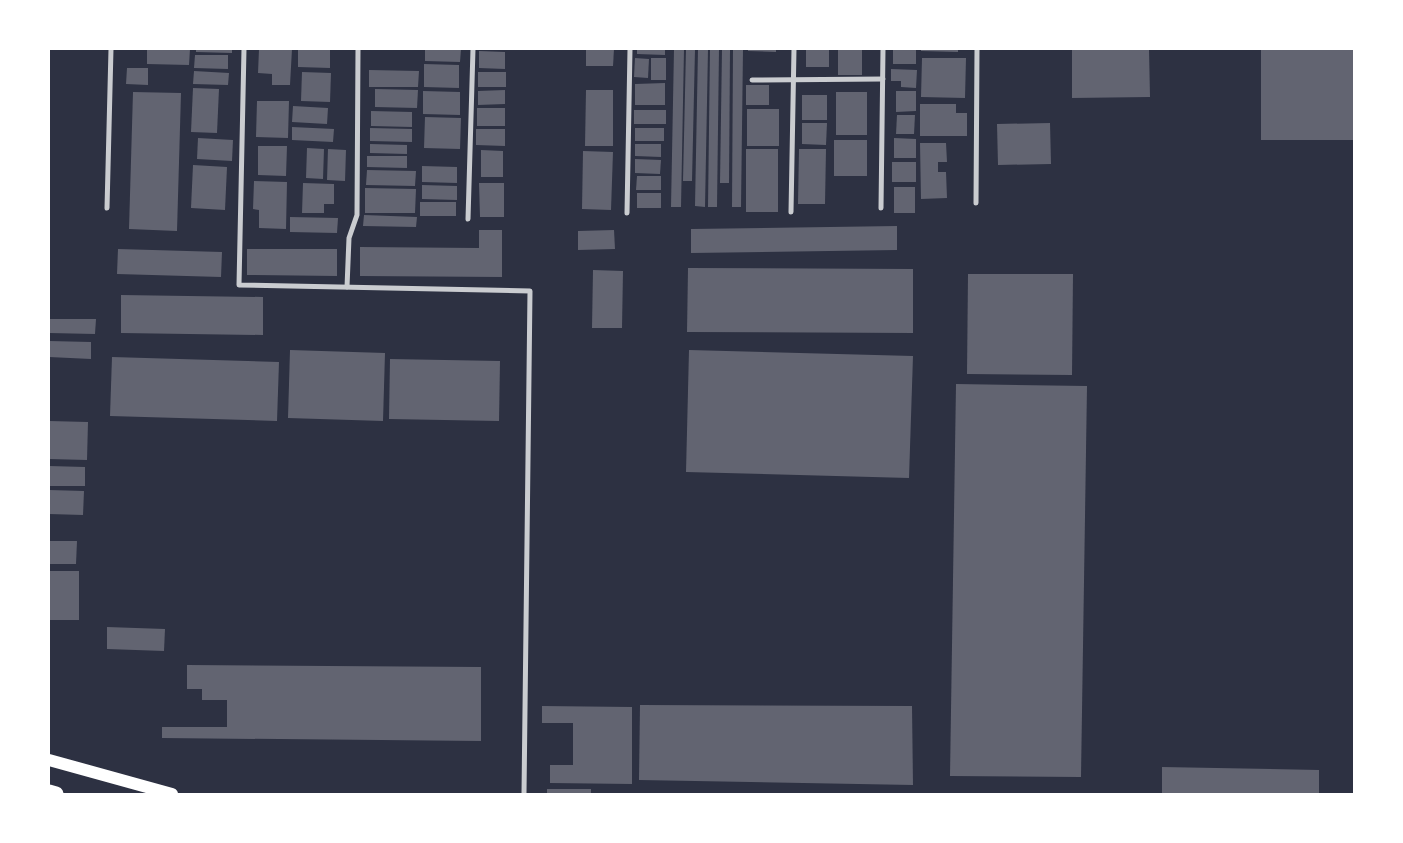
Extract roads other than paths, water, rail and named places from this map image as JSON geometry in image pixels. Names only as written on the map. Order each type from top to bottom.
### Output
[{"type":"highway","points":[[49,792],[56,794]]},
{"type":"main road","points":[[49,760],[172,794]]},
{"type":"street","points":[[107,208],[111,49]]},
{"type":"street","points":[[244,49],[239,285],[530,291],[524,794]]},
{"type":"street","points":[[347,287],[349,238],[356,215],[358,49]]},
{"type":"street","points":[[468,219],[474,49]]},
{"type":"street","points":[[627,213],[630,49]]},
{"type":"street","points":[[791,212],[794,49]]},
{"type":"street","points":[[881,208],[883,49]]},
{"type":"street","points":[[976,203],[977,49]]},
{"type":"street","points":[[752,80],[882,80]]}]
